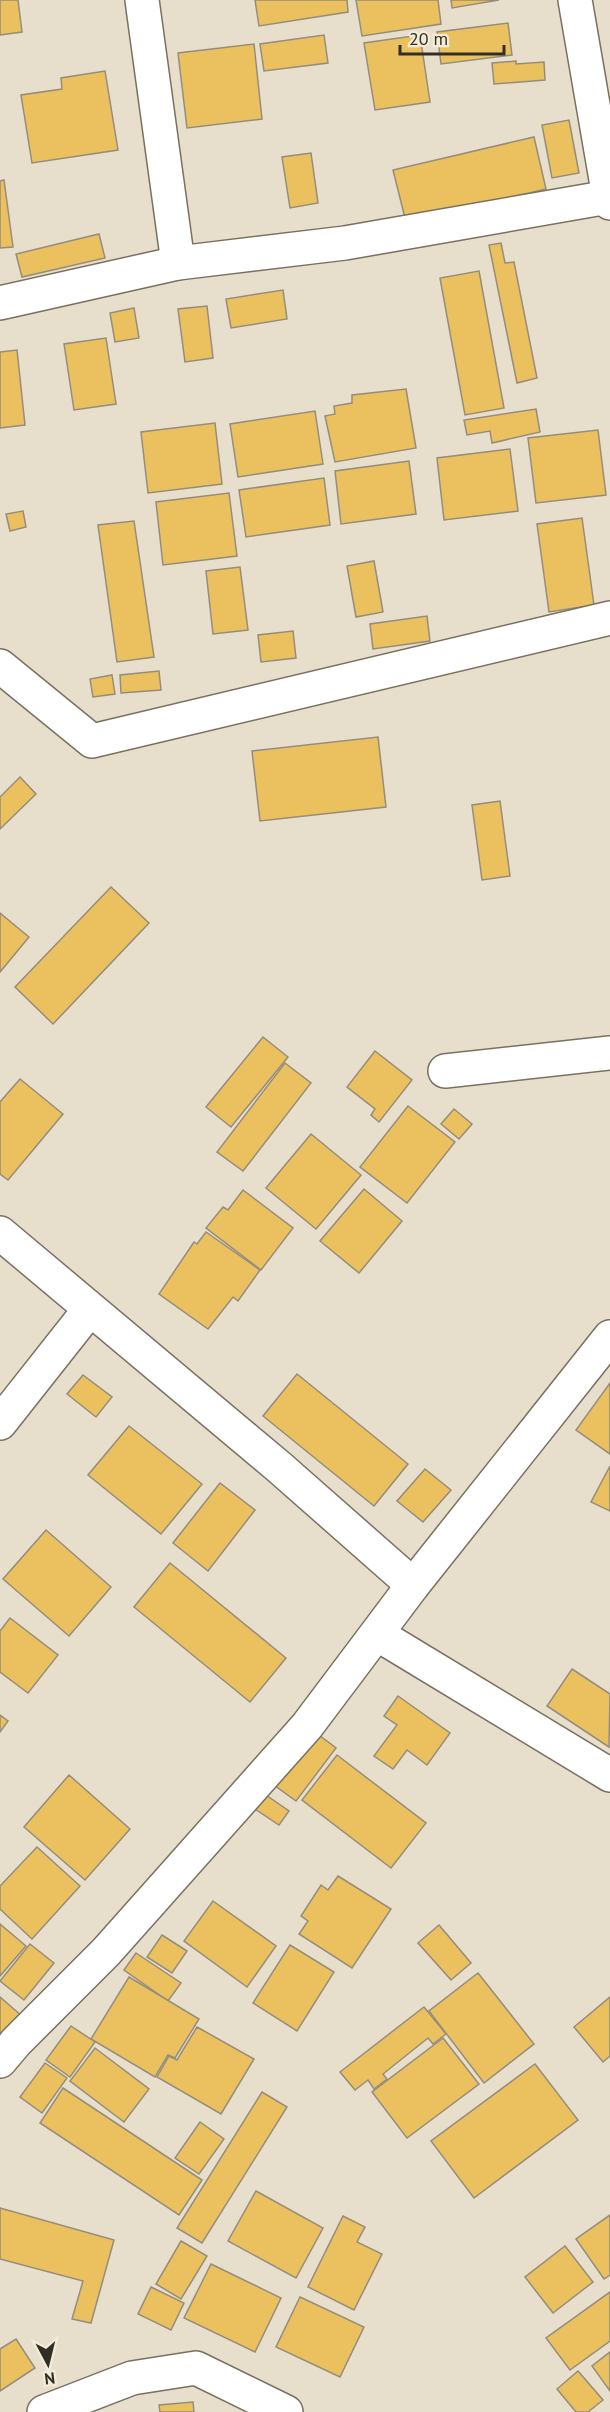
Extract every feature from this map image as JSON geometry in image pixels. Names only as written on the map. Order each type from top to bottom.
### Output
[{"type":"street","points":[[142,0],[178,263]]},
{"type":"street","points":[[0,303],[178,263],[345,243],[609,200],[575,0]]},
{"type":"street","points":[[0,666],[92,741],[610,618]]},
{"type":"street","points":[[445,1071],[610,1053]]},
{"type":"street","points":[[0,1233],[279,1467],[413,1585]]},
{"type":"street","points":[[0,1423],[90,1309]]},
{"type":"street","points":[[0,2061],[106,1952],[300,1735],[413,1585],[610,1337]]},
{"type":"street","points":[[377,1635],[610,1775]]},
{"type":"street","points":[[45,2412],[132,2378],[196,2368],[286,2412]]},
{"type":"building","points":[[0,0],[18,0],[22,32],[0,35]]},
{"type":"building","points":[[255,0],[347,0],[348,12],[259,26]]},
{"type":"building","points":[[356,0],[438,0],[441,24],[362,36]]},
{"type":"building","points":[[451,0],[499,0],[452,8]]},
{"type":"building","points":[[508,23],[512,55],[441,64],[437,32]]},
{"type":"building","points":[[324,35],[328,63],[264,71],[260,44]]},
{"type":"building","points":[[420,35],[430,102],[375,110],[364,43]]},
{"type":"building","points":[[254,44],[262,119],[187,128],[178,53]]},
{"type":"building","points":[[516,61],[516,64],[544,62],[545,80],[494,84],[492,63]]},
{"type":"building","points":[[105,71],[118,150],[32,163],[21,95],[62,89],[61,78]]},
{"type":"building","points":[[569,120],[579,173],[552,178],[542,125]]},
{"type":"building","points":[[534,137],[546,189],[406,222],[393,170]]},
{"type":"building","points":[[311,153],[318,203],[290,208],[282,157]]},
{"type":"building","points":[[4,180],[13,247],[0,248],[0,181]]},
{"type":"building","points":[[99,234],[105,258],[22,277],[16,254]]},
{"type":"building","points":[[501,243],[505,263],[514,262],[537,378],[517,383],[489,245]]},
{"type":"building","points":[[479,271],[504,408],[465,415],[440,278]]},
{"type":"building","points":[[283,290],[287,319],[231,328],[226,299]]},
{"type":"building","points":[[207,306],[213,358],[185,362],[178,309]]},
{"type":"building","points":[[134,308],[139,338],[115,342],[110,313]]},
{"type":"building","points":[[106,338],[116,404],[74,410],[64,344]]},
{"type":"building","points":[[17,350],[25,425],[0,428],[0,352]]},
{"type":"building","points":[[406,389],[416,448],[335,462],[325,416],[335,414],[334,406],[352,403],[352,395]]},
{"type":"building","points":[[536,409],[540,432],[492,443],[490,431],[467,435],[464,420]]},
{"type":"building","points":[[315,411],[323,464],[238,477],[230,424]]},
{"type":"building","points":[[215,423],[222,484],[148,493],[141,432]]},
{"type":"building","points":[[598,430],[606,495],[536,503],[528,438]]},
{"type":"building","points":[[510,449],[518,511],[444,520],[437,458]]},
{"type":"building","points":[[409,461],[416,514],[341,524],[335,471]]},
{"type":"building","points":[[324,478],[330,525],[246,537],[239,490]]},
{"type":"building","points":[[229,493],[237,556],[163,565],[156,502]]},
{"type":"building","points":[[23,511],[26,527],[10,531],[6,514]]},
{"type":"building","points":[[582,518],[594,605],[549,612],[537,524]]},
{"type":"building","points":[[134,521],[154,657],[117,662],[98,525]]},
{"type":"building","points":[[374,561],[383,612],[356,617],[347,566]]},
{"type":"building","points":[[240,567],[248,630],[213,634],[206,571]]},
{"type":"building","points":[[427,616],[430,641],[373,649],[370,624]]},
{"type":"building","points":[[293,631],[296,658],[261,662],[258,635]]},
{"type":"building","points":[[159,671],[161,690],[121,693],[120,675]]},
{"type":"building","points":[[112,675],[115,694],[93,697],[90,679]]},
{"type":"building","points":[[378,737],[386,807],[260,821],[252,751]]},
{"type":"building","points":[[20,777],[36,794],[0,829],[0,797]]},
{"type":"building","points":[[500,801],[510,876],[482,880],[472,805]]},
{"type":"building","points":[[111,887],[149,923],[53,1024],[15,987]]},
{"type":"building","points":[[0,913],[29,937],[0,972]]},
{"type":"building","points":[[263,1037],[288,1057],[231,1127],[206,1107]]},
{"type":"building","points":[[375,1051],[412,1080],[379,1122],[371,1115],[375,1109],[347,1087]]},
{"type":"building","points":[[285,1063],[311,1083],[243,1171],[217,1152]]},
{"type":"building","points":[[20,1079],[63,1114],[8,1180],[0,1174],[0,1102]]},
{"type":"building","points":[[408,1106],[455,1142],[407,1203],[360,1167]]},
{"type":"building","points":[[454,1109],[472,1124],[459,1139],[441,1124]]},
{"type":"building","points":[[311,1134],[361,1175],[316,1229],[266,1188]]},
{"type":"building","points":[[364,1189],[402,1221],[359,1273],[320,1241]]},
{"type":"building","points":[[243,1190],[293,1228],[261,1270],[206,1228],[223,1207],[228,1210]]},
{"type":"building","points":[[206,1232],[260,1270],[238,1301],[233,1297],[208,1329],[159,1294],[194,1242],[197,1244]]},
{"type":"building","points":[[297,1374],[408,1464],[374,1506],[263,1416]]},
{"type":"building","points":[[83,1375],[112,1397],[96,1417],[67,1394]]},
{"type":"building","points":[[610,1383],[610,1454],[576,1430]]},
{"type":"building","points":[[129,1426],[202,1484],[161,1534],[88,1475]]},
{"type":"building","points":[[610,1466],[610,1511],[591,1502]]},
{"type":"building","points":[[425,1469],[451,1490],[423,1522],[397,1501]]},
{"type":"building","points":[[220,1483],[255,1510],[208,1571],[173,1543]]},
{"type":"building","points":[[46,1530],[111,1587],[69,1636],[3,1579]]},
{"type":"building","points":[[170,1563],[286,1658],[250,1702],[134,1607]]},
{"type":"building","points":[[10,1618],[58,1655],[28,1693],[0,1672],[0,1631]]},
{"type":"building","points":[[572,1669],[610,1694],[609,1747],[547,1706]]},
{"type":"building","points":[[398,1696],[450,1733],[427,1765],[407,1750],[393,1769],[374,1756],[397,1725],[384,1716]]},
{"type":"building","points":[[0,1715],[8,1721],[0,1732]]},
{"type":"building","points":[[315,1732],[336,1748],[296,1801],[274,1785]]},
{"type":"building","points":[[337,1755],[426,1823],[391,1868],[302,1800]]},
{"type":"building","points":[[69,1775],[130,1829],[85,1880],[24,1827]]},
{"type":"building","points":[[266,1795],[289,1811],[279,1825],[255,1809]]},
{"type":"building","points":[[37,1847],[80,1886],[32,1939],[0,1909],[0,1886]]},
{"type":"building","points":[[338,1876],[391,1909],[352,1968],[299,1934],[308,1921],[301,1916],[321,1885],[328,1890]]},
{"type":"building","points":[[213,1901],[276,1946],[247,1987],[184,1941]]},
{"type":"building","points":[[0,1924],[26,1946],[0,1976]]},
{"type":"building","points":[[439,1925],[471,1963],[451,1980],[418,1943]]},
{"type":"building","points":[[162,1935],[187,1951],[172,1973],[147,1957]]},
{"type":"building","points":[[30,1944],[54,1963],[24,2000],[0,1981]]},
{"type":"building","points":[[290,1945],[334,1972],[297,2031],[253,2003]]},
{"type":"building","points":[[136,1953],[181,1983],[168,2001],[124,1970]]},
{"type":"building","points":[[478,1973],[534,2044],[484,2083],[429,2011]]},
{"type":"building","points":[[129,1977],[199,2019],[175,2058],[168,2055],[155,2077],[91,2039]]},
{"type":"building","points":[[0,1997],[22,2016],[0,2042]]},
{"type":"building","points":[[610,1997],[610,2056],[603,2062],[574,2027]]},
{"type":"building","points":[[424,2007],[446,2034],[433,2044],[428,2038],[383,2074],[387,2079],[374,2089],[368,2080],[355,2090],[340,2072]]},
{"type":"building","points":[[71,2026],[95,2042],[70,2077],[46,2060]]},
{"type":"building","points":[[197,2027],[254,2059],[221,2114],[157,2077],[169,2056],[177,2060]]},
{"type":"building","points":[[443,2038],[479,2084],[407,2138],[372,2092]]},
{"type":"building","points":[[95,2048],[149,2089],[124,2122],[70,2081]]},
{"type":"building","points":[[45,2063],[67,2078],[42,2113],[20,2097]]},
{"type":"building","points":[[535,2064],[578,2120],[474,2198],[431,2141]]},
{"type":"building","points":[[63,2088],[202,2180],[179,2215],[40,2123]]},
{"type":"building","points":[[262,2092],[287,2107],[202,2243],[177,2228]]},
{"type":"building","points":[[200,2122],[224,2139],[199,2174],[175,2158]]},
{"type":"building","points":[[256,2191],[323,2228],[296,2278],[228,2241]]},
{"type":"building","points":[[0,2208],[114,2240],[91,2323],[72,2319],[83,2281],[0,2259]]},
{"type":"building","points":[[610,2215],[610,2275],[604,2279],[576,2239]]},
{"type":"building","points":[[343,2216],[365,2227],[357,2242],[382,2254],[354,2310],[308,2287]]},
{"type":"building","points":[[181,2241],[207,2256],[181,2299],[156,2284]]},
{"type":"building","points":[[565,2246],[593,2282],[553,2313],[525,2277]]},
{"type":"building","points":[[211,2264],[281,2298],[255,2352],[184,2318]]},
{"type":"building","points":[[151,2287],[184,2303],[171,2330],[138,2314]]},
{"type":"building","points":[[610,2292],[610,2341],[570,2370],[546,2338]]},
{"type":"building","points":[[300,2297],[364,2327],[340,2377],[276,2347]]},
{"type":"building","points":[[16,2339],[35,2368],[0,2391],[0,2349]]},
{"type":"building","points":[[610,2352],[610,2391],[592,2366]]},
{"type":"building","points":[[578,2371],[603,2400],[588,2412],[576,2412],[557,2389]]},
{"type":"building","points":[[193,2402],[194,2412],[160,2412],[159,2405]]}]
